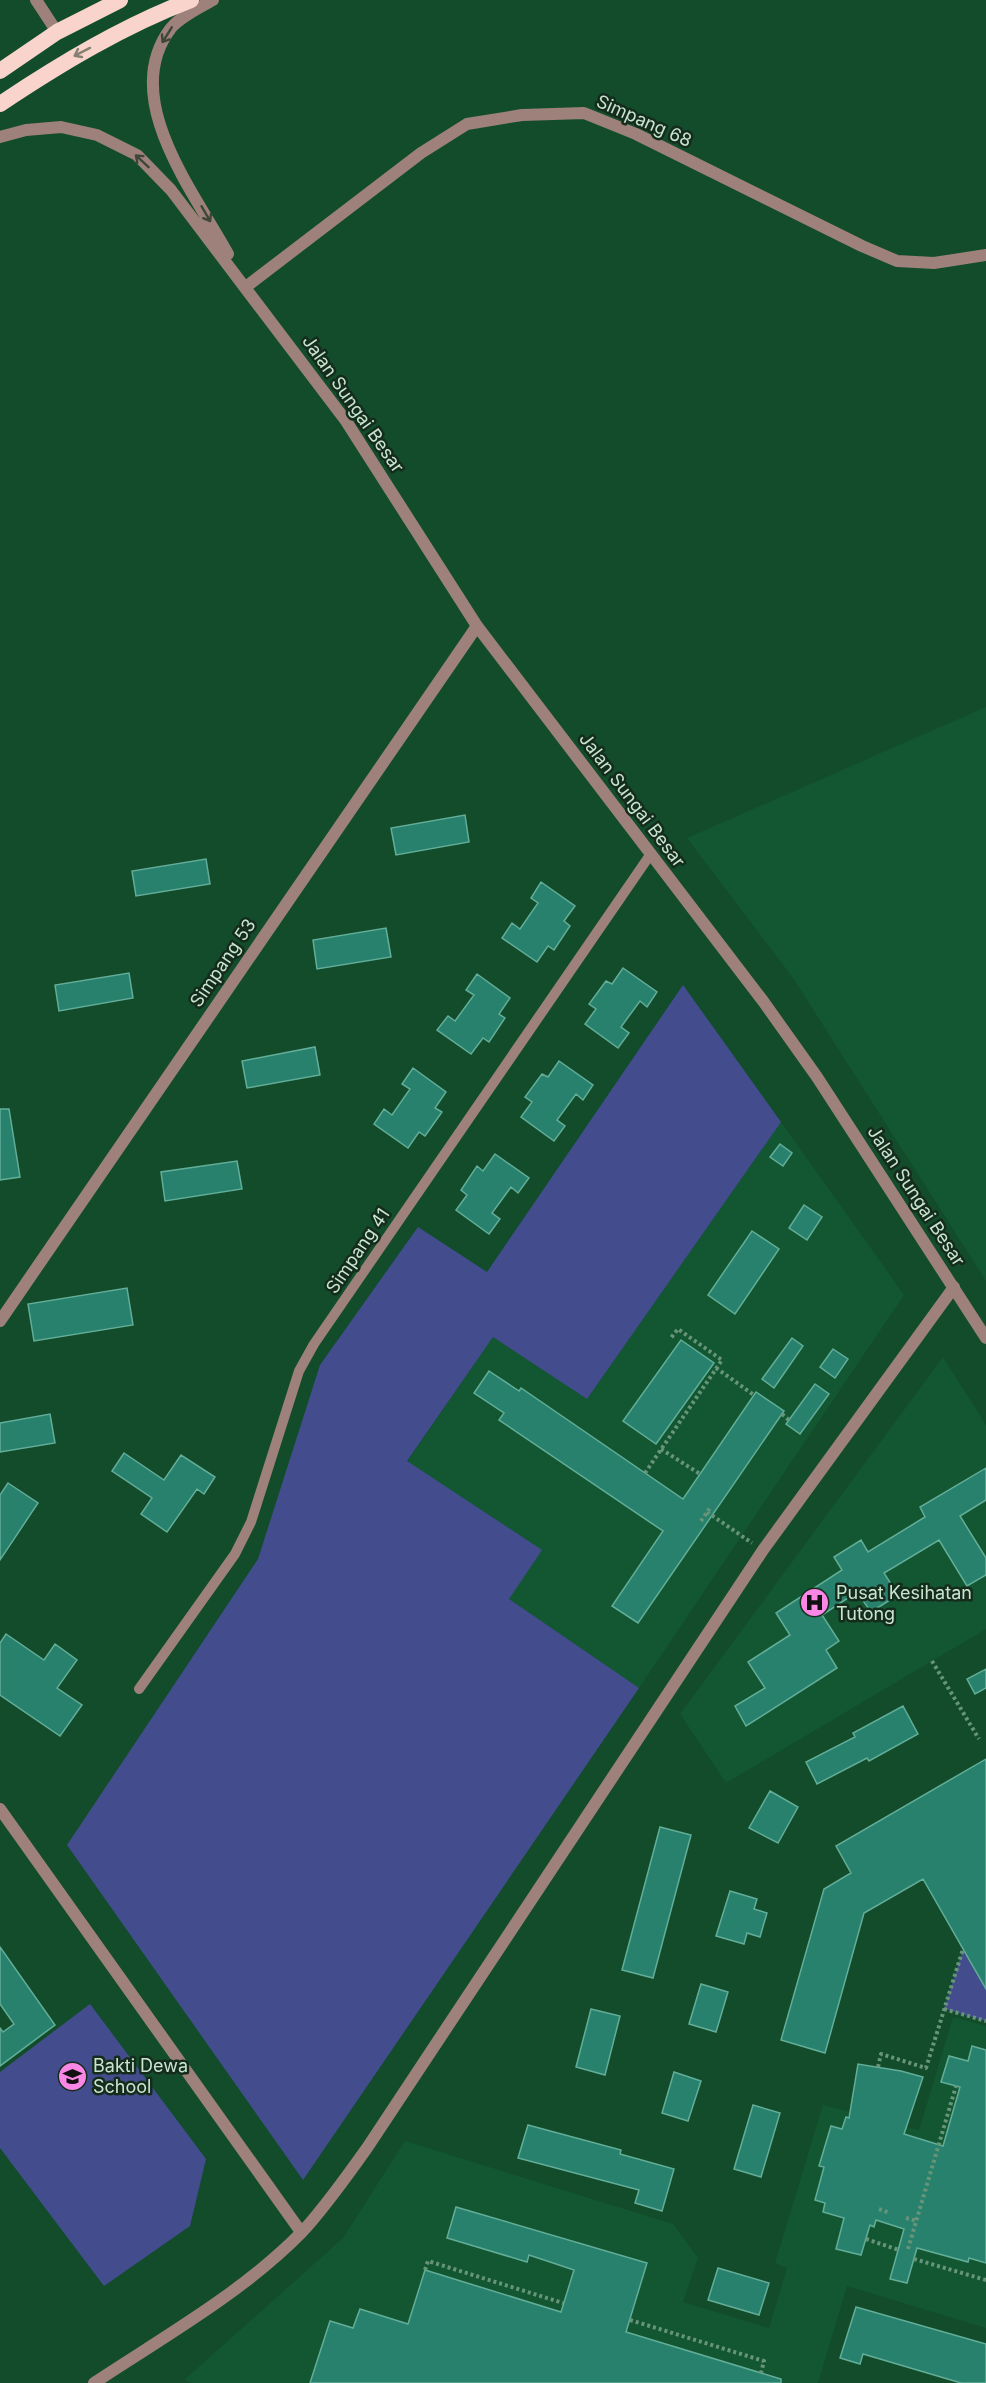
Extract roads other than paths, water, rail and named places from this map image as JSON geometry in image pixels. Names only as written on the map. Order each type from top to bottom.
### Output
[{"type":"highway","points":[[0,71],[57,32],[120,0]]},
{"type":"highway","points":[[0,104],[64,62],[169,8],[191,0]]},
{"type":"street","points":[[36,0],[57,32]]},
{"type":"street","name":"Jalan Sungai Besar","points":[[213,0],[172,26],[160,48],[152,72],[152,89],[157,118],[176,162],[247,286]]},
{"type":"street","name":"Simpang 68","points":[[247,286],[421,153],[467,124],[522,115],[584,112],[636,134],[862,246],[897,261],[934,262],[986,255]]},
{"type":"street","name":"Jalan Sungai Besar","points":[[0,137],[26,130],[61,127],[97,135],[137,155],[171,190],[247,286],[346,421],[477,626],[783,1029],[986,1338]]},
{"type":"street","name":"Simpang 53","points":[[0,1322],[477,626]]},
{"type":"street","points":[[94,2383],[222,2298],[273,2259],[326,2204],[367,2148],[763,1550],[954,1287]]},
{"type":"street","points":[[0,1809],[301,2232]]},
{"type":"lane","name":"Simpang 41","points":[[140,1689],[236,1554],[251,1522],[299,1371],[314,1344],[650,855]]},
{"type":"place","name":"Pusat Kesihatan Tutong","points":[[815,1603]]},
{"type":"place","name":"Bakti Dewa School","points":[[72,2076]]}]
